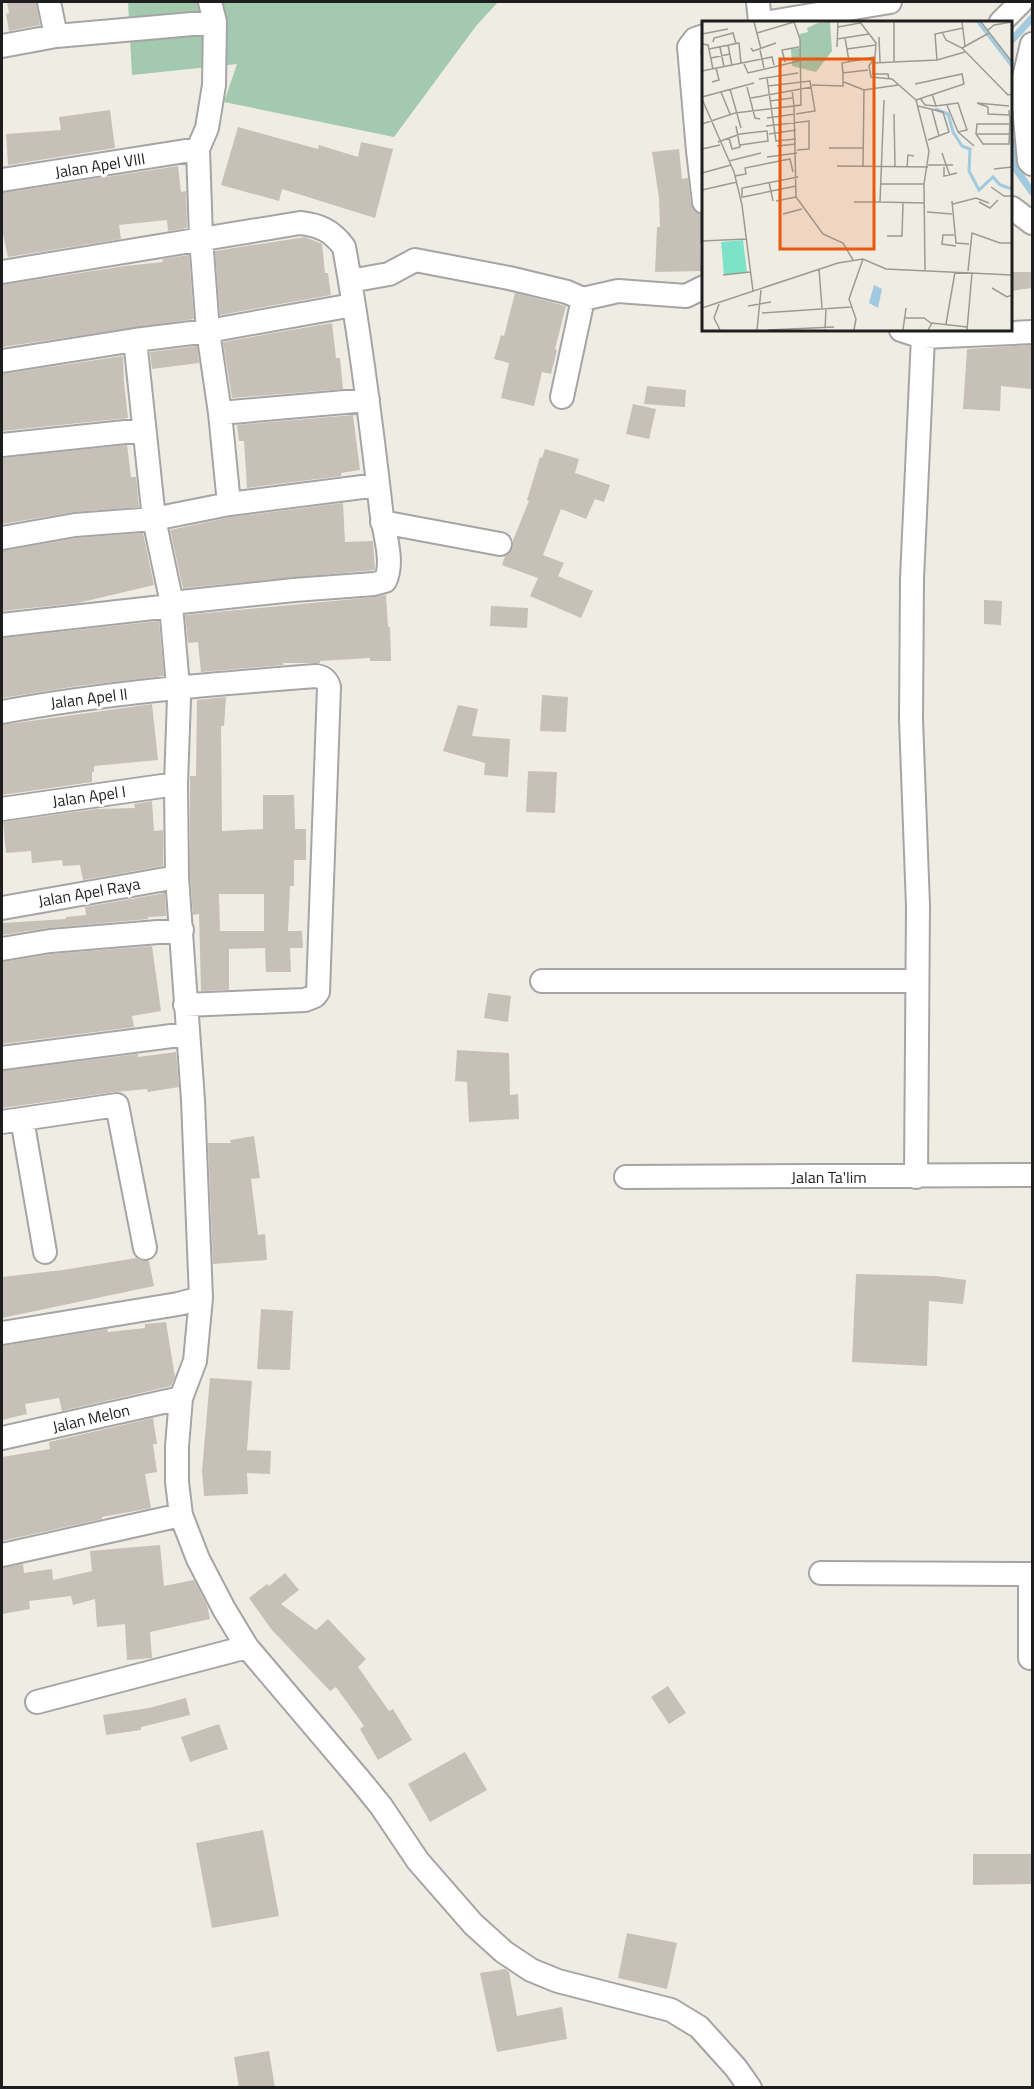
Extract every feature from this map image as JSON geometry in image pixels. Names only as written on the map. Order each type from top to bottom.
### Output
[{"type":"street","points":[[49,2],[56,36]]},
{"type":"street","points":[[758,2],[760,21]]},
{"type":"street","points":[[776,21],[890,2]]},
{"type":"street","points":[[1002,21],[1021,2]]},
{"type":"street","points":[[2,46],[212,12],[214,77],[212,107],[207,128],[198,149],[201,238],[208,331],[220,413],[229,504]]},
{"type":"street","points":[[702,37],[695,39],[689,47],[702,168]]},
{"type":"street","points":[[1032,45],[1022,86],[1029,161],[1032,164]]},
{"type":"street","name":"Jalan Apel VIII","points":[[2,180],[198,149]]},
{"type":"street","points":[[1013,210],[1032,224]]},
{"type":"street","points":[[2,272],[300,223],[315,224],[327,229],[344,247],[368,400],[382,522],[389,560],[389,573],[385,581],[374,584],[294,590],[2,625]]},
{"type":"street","points":[[350,281],[389,274],[408,262],[424,260],[460,270],[509,278],[567,292],[583,299],[618,291],[686,296],[702,288]]},
{"type":"street","points":[[562,397],[583,299]]},
{"type":"street","points":[[2,361],[208,331],[353,304]]},
{"type":"street","points":[[906,332],[923,338],[1032,332]]},
{"type":"street","points":[[915,1177],[918,906],[911,696],[912,579],[923,338]]},
{"type":"street","points":[[135,340],[154,519],[171,605],[178,687],[177,877],[193,1100],[201,1298],[195,1361],[181,1398],[177,1482],[181,1515],[198,1559],[224,1610],[247,1647],[359,1779],[381,1806],[418,1861],[473,1924],[504,1952],[531,1970],[558,1981],[671,2010],[699,2027],[736,2068],[750,2088]]},
{"type":"street","points":[[220,413],[368,400]]},
{"type":"street","points":[[2,445],[144,430]]},
{"type":"street","points":[[2,538],[75,525],[154,519],[229,504],[378,485]]},
{"type":"street","points":[[382,522],[500,544]]},
{"type":"street","name":"Jalan Apel II","points":[[2,712],[48,703],[178,687],[316,676],[324,679],[329,687],[318,992],[315,996],[305,1000],[185,1005]]},
{"type":"street","name":"Jalan Apel I","points":[[2,809],[176,783]]},
{"type":"street","name":"Jalan Apel Raya","points":[[2,908],[177,877]]},
{"type":"street","points":[[2,949],[50,940],[182,930]]},
{"type":"street","points":[[542,981],[917,981]]},
{"type":"street","points":[[2,1058],[187,1034]]},
{"type":"street","points":[[45,1252],[12,1120],[117,1106],[145,1248]]},
{"type":"street","name":"Jalan Ta'lim","points":[[626,1177],[1032,1175]]},
{"type":"street","points":[[2,1333],[178,1304],[201,1298]]},
{"type":"street","name":"Jalan Melon","points":[[2,1438],[181,1398]]},
{"type":"street","points":[[2,1555],[181,1515]]},
{"type":"street","points":[[821,1573],[1031,1574],[1030,1658]]},
{"type":"street","points":[[37,1702],[247,1647]]},
{"type":"green space","points":[[128,2],[498,2],[476,26],[394,137],[224,102],[237,64],[132,75]]},
{"type":"building","points":[[7,2],[36,2],[40,25],[9,31],[6,14],[9,13]]},
{"type":"building","points":[[110,110],[115,148],[8,165],[6,134],[61,130],[59,117]]},
{"type":"building","points":[[238,127],[318,149],[319,145],[358,157],[361,142],[393,149],[375,218],[282,189],[279,201],[221,185]]},
{"type":"building","points":[[679,149],[682,179],[688,178],[691,204],[694,210],[702,214],[701,271],[655,272],[657,227],[660,227],[659,198],[652,152]]},
{"type":"building","points":[[178,166],[181,192],[186,191],[187,228],[168,231],[167,220],[119,225],[121,239],[8,257],[2,230],[2,193]]},
{"type":"building","points":[[305,237],[322,244],[325,273],[328,273],[331,295],[220,315],[215,251]]},
{"type":"building","points":[[189,255],[194,319],[2,347],[2,285],[163,262],[162,259]]},
{"type":"building","points":[[1013,272],[1032,272],[1032,288],[1013,291]]},
{"type":"building","points":[[515,293],[566,306],[551,374],[542,372],[534,406],[501,398],[509,363],[494,359],[501,335],[504,336]]},
{"type":"building","points":[[332,323],[336,358],[340,358],[343,389],[232,398],[223,342]]},
{"type":"building","points":[[1032,345],[1032,389],[1001,386],[1000,411],[963,409],[967,349]]},
{"type":"building","points":[[197,346],[199,363],[152,369],[150,352]]},
{"type":"building","points":[[123,356],[128,418],[2,431],[2,374]]},
{"type":"building","points":[[647,386],[686,390],[685,407],[644,404]]},
{"type":"building","points":[[633,404],[656,409],[649,439],[626,434]]},
{"type":"building","points":[[353,415],[360,470],[341,473],[341,476],[247,488],[244,441],[239,441],[237,425]]},
{"type":"building","points":[[127,445],[131,477],[136,477],[139,507],[74,512],[2,524],[2,458]]},
{"type":"building","points":[[545,449],[579,459],[575,473],[610,485],[604,502],[595,499],[586,519],[561,509],[543,555],[564,563],[558,576],[593,591],[581,618],[530,596],[538,578],[502,565],[505,556],[513,547],[513,540],[529,501],[527,500],[540,457],[542,458]]},
{"type":"building","points":[[343,503],[345,542],[373,541],[375,570],[183,588],[170,530],[231,517]]},
{"type":"building","points":[[143,533],[154,585],[78,603],[2,611],[2,551],[77,538]]},
{"type":"building","points":[[386,595],[391,661],[370,661],[370,658],[320,661],[320,663],[283,663],[283,665],[201,672],[198,642],[188,643],[185,615]]},
{"type":"building","points":[[984,600],[1002,601],[1001,625],[984,624]]},
{"type":"building","points":[[491,606],[528,608],[527,628],[490,626]]},
{"type":"building","points":[[159,621],[164,676],[2,698],[2,638]]},
{"type":"building","points":[[542,695],[568,697],[566,732],[540,731]]},
{"type":"building","points":[[226,697],[224,726],[221,726],[222,831],[263,829],[263,795],[294,795],[295,829],[306,829],[306,860],[294,860],[294,886],[290,886],[288,931],[302,931],[303,948],[290,948],[291,972],[266,972],[265,948],[229,949],[229,990],[201,991],[199,914],[193,915],[190,876],[190,776],[196,776],[197,700]],"holes":[[[219,894],[264,894],[264,931],[220,931]]]},
{"type":"building","points":[[152,704],[158,760],[94,766],[92,782],[2,795],[2,725]]},
{"type":"building","points":[[458,705],[478,709],[472,736],[510,739],[508,777],[484,775],[485,763],[443,751]]},
{"type":"building","points":[[528,771],[557,772],[555,813],[526,812]]},
{"type":"building","points":[[152,801],[154,831],[163,830],[163,866],[83,880],[80,865],[63,866],[62,860],[32,863],[31,851],[6,853],[3,822],[97,809],[135,808],[134,804]]},
{"type":"building","points":[[165,893],[166,916],[2,935],[2,923],[66,919],[66,917],[86,915],[85,907]]},
{"type":"building","points":[[152,946],[161,1011],[132,1016],[134,1027],[2,1044],[2,962],[52,954]]},
{"type":"building","points":[[488,993],[511,996],[508,1022],[484,1018]]},
{"type":"building","points":[[457,1050],[509,1053],[510,1095],[518,1094],[519,1119],[469,1122],[467,1082],[455,1081]]},
{"type":"building","points":[[176,1052],[179,1087],[148,1092],[147,1089],[115,1092],[2,1108],[2,1071],[138,1054],[138,1057]]},
{"type":"building","points":[[254,1136],[260,1178],[251,1179],[258,1235],[265,1234],[267,1260],[213,1264],[208,1143],[231,1143],[230,1140]]},
{"type":"building","points":[[136,1258],[149,1261],[154,1286],[2,1318],[2,1277]]},
{"type":"building","points":[[856,1274],[936,1276],[966,1280],[963,1304],[929,1301],[927,1366],[852,1362]]},
{"type":"building","points":[[261,1309],[293,1311],[290,1370],[257,1369]]},
{"type":"building","points":[[166,1322],[175,1377],[171,1386],[62,1411],[59,1398],[25,1404],[27,1414],[2,1420],[2,1346],[107,1329],[108,1332],[145,1328],[145,1324]]},
{"type":"building","points":[[210,1378],[252,1381],[247,1450],[271,1451],[270,1474],[247,1473],[248,1494],[204,1496],[202,1471]]},
{"type":"building","points":[[153,1418],[157,1444],[153,1444],[157,1472],[145,1474],[151,1508],[102,1517],[102,1519],[2,1541],[2,1457],[50,1449],[49,1442]]},
{"type":"building","points":[[160,1545],[164,1586],[194,1580],[207,1605],[210,1619],[150,1632],[152,1658],[127,1660],[125,1624],[97,1627],[95,1599],[73,1605],[71,1596],[29,1601],[30,1609],[2,1614],[2,1568],[23,1564],[24,1573],[52,1569],[53,1580],[92,1571],[90,1551]]},
{"type":"building","points":[[285,1573],[299,1590],[281,1604],[316,1630],[328,1619],[366,1659],[358,1667],[389,1711],[393,1709],[412,1740],[378,1760],[360,1729],[364,1726],[336,1687],[330,1691],[271,1629],[249,1598]]},
{"type":"building","points":[[668,1686],[686,1713],[669,1724],[651,1697]]},
{"type":"building","points":[[186,1698],[190,1715],[141,1727],[141,1730],[106,1735],[103,1715],[149,1708]]},
{"type":"building","points":[[219,1724],[228,1749],[190,1762],[181,1737]]},
{"type":"building","points":[[465,1752],[487,1790],[430,1822],[408,1784]]},
{"type":"building","points":[[263,1830],[279,1916],[212,1928],[196,1843]]},
{"type":"building","points":[[973,1854],[1032,1854],[1032,1884],[973,1885]]},
{"type":"building","points":[[627,1933],[677,1943],[667,1989],[618,1978]]},
{"type":"building","points":[[505,1969],[509,1972],[517,2016],[562,2007],[567,2039],[497,2052],[480,1973]]},
{"type":"building","points":[[269,2051],[275,2088],[239,2088],[234,2057]]},
{"type":"waterway","points":[[1013,39],[1032,18]]},
{"type":"waterway","points":[[1013,165],[1032,192]]}]
